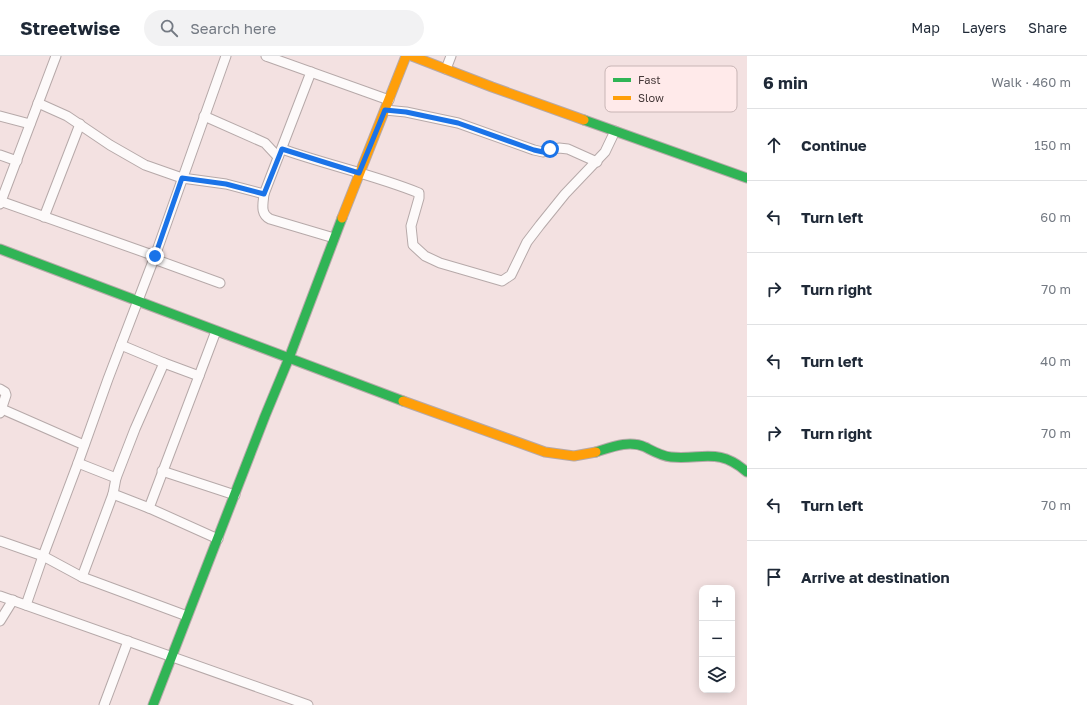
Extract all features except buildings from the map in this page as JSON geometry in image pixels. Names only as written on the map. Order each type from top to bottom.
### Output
[{"type":"street","points":[[56,56],[0,202],[154,257],[220,283]]},
{"type":"street","points":[[26,605],[226,56]]},
{"type":"street","points":[[266,56],[389,100]]},
{"type":"street","points":[[153,705],[289,358],[359,173],[406,56]]},
{"type":"street","points":[[412,56],[747,178]]},
{"type":"street","points":[[446,69],[452,56]]},
{"type":"street","points":[[311,72],[264,194],[262,210],[266,217],[334,238]]},
{"type":"street","points":[[38,103],[67,116],[110,145],[145,165],[182,178],[226,184],[264,194]]},
{"type":"street","points":[[385,110],[406,112],[458,123],[543,152],[559,148],[568,149],[597,162]]},
{"type":"street","points":[[0,116],[30,124]]},
{"type":"street","points":[[204,116],[265,143],[280,153],[359,173],[400,185],[419,193],[411,226],[413,245],[424,256],[440,263],[502,281],[511,275],[527,242],[540,225],[605,152],[615,131]]},
{"type":"street","points":[[44,217],[80,124]]},
{"type":"street","points":[[0,155],[17,161]]},
{"type":"street","points":[[0,250],[424,409],[545,452],[563,456],[578,456],[612,446],[632,444],[643,446],[668,457],[716,457],[732,460],[747,472]]},
{"type":"street","points":[[149,508],[216,330]]},
{"type":"street","points":[[121,345],[199,376]]},
{"type":"street","points":[[82,577],[113,494],[116,478],[135,429],[164,363]]},
{"type":"street","points":[[0,389],[5,392],[6,395],[1,411],[84,445]]},
{"type":"street","points":[[78,463],[116,478]]},
{"type":"street","points":[[162,471],[235,495]]},
{"type":"street","points":[[113,494],[149,508],[218,539]]},
{"type":"street","points":[[0,541],[43,556],[82,577],[187,616]]},
{"type":"street","points":[[0,596],[308,705]]},
{"type":"street","points":[[0,621],[13,600]]},
{"type":"street","points":[[104,705],[128,641]]},
{"type":"traffic: fast","points":[[584,120],[747,178]]},
{"type":"traffic: fast","points":[[153,705],[289,358],[342,218]]},
{"type":"traffic: fast","points":[[0,249],[403,401]]},
{"type":"traffic: fast","points":[[596,452],[620,445],[633,444],[671,457],[719,457],[737,464],[747,472]]},
{"type":"traffic: slow","points":[[342,218],[406,56]]},
{"type":"traffic: slow","points":[[412,56],[584,120]]},
{"type":"traffic: slow","points":[[403,401],[545,452],[574,456],[596,452]]},
{"type":"route","points":[[155,256],[182,178],[226,184],[264,194],[282,149],[306,158],[332,164],[359,173],[385,110],[406,112],[458,123],[534,150],[543,152],[550,149]]}]
